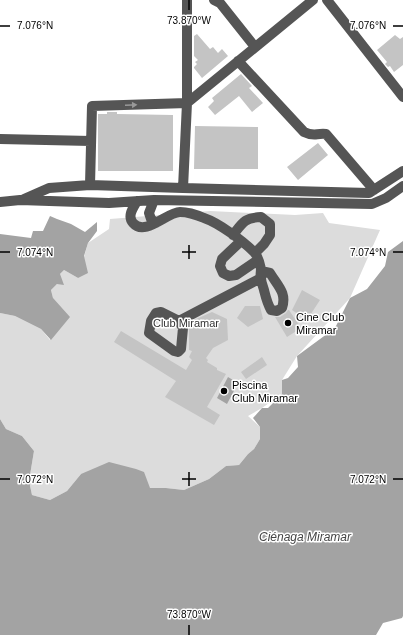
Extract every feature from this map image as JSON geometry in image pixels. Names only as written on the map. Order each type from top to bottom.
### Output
[{"type":"street","points":[[183,188],[187,103],[187,0]]},
{"type":"street","points":[[214,0],[220,3],[255,47]]},
{"type":"street","points":[[90,185],[92,106],[187,103],[313,0]]},
{"type":"street","points":[[327,0],[403,97]]},
{"type":"street","points":[[238,61],[304,132],[310,135],[326,134],[374,190]]},
{"type":"street","points":[[0,139],[91,141]]},
{"type":"street","points":[[20,200],[48,188],[90,185],[369,193],[403,171]]},
{"type":"street","points":[[0,202],[20,200],[110,203],[154,200],[372,204],[386,198],[403,186]]},
{"type":"street","points":[[154,200],[149,214],[151,219],[156,223]]},
{"type":"street","points":[[137,201],[131,212],[130,218],[133,224],[139,227],[148,226],[170,214],[180,212],[205,218],[233,235],[257,257],[261,274],[180,321]]},
{"type":"street","points":[[233,235],[243,222],[251,218],[261,217],[270,224],[270,235],[257,257],[236,275],[229,276],[223,273],[220,266],[222,259],[241,241]]},
{"type":"green space","name":"Club Miramar","points":[[210,211],[295,215],[323,213],[329,223],[380,230],[350,298],[297,356],[282,380],[282,394],[248,416],[260,427],[260,439],[254,449],[239,465],[226,466],[209,479],[184,490],[150,488],[81,474],[67,491],[50,500],[32,495],[29,481],[34,451],[22,436],[6,429],[0,419],[0,313],[15,316],[41,329],[50,340],[53,298],[51,290],[57,284],[60,274],[64,270],[78,278],[88,243],[109,229],[110,219]]},
{"type":"water","points":[[50,216],[71,224],[85,232],[97,222],[97,231],[88,243],[84,256],[88,273],[78,278],[64,270],[60,274],[64,285],[57,284],[51,290],[53,298],[70,317],[51,340],[41,329],[15,316],[0,313],[0,234],[31,238],[33,231],[43,231]]},
{"type":"water","name":"Ciénaga Miramar","points":[[403,241],[402,618],[383,623],[376,635],[0,635],[0,419],[6,429],[22,436],[34,451],[29,481],[32,495],[50,500],[67,491],[81,474],[109,462],[144,472],[150,488],[184,490],[209,479],[226,466],[239,465],[254,449],[260,439],[260,427],[253,418],[262,408],[268,408],[282,394],[282,380],[288,378],[298,367],[297,356],[335,328],[350,298],[367,289],[385,266],[388,252]]},
{"type":"water","points":[[228,377],[238,383],[227,404],[217,398]]},
{"type":"building","points":[[197,34],[210,49],[213,47],[218,53],[222,49],[228,56],[202,78],[194,68],[197,64],[195,62],[198,60],[194,56],[194,36]]},
{"type":"building","points":[[395,35],[400,39],[403,37],[403,65],[394,72],[390,66],[388,67],[385,64],[387,62],[377,50]]},
{"type":"building","points":[[241,74],[252,86],[249,88],[263,103],[252,112],[239,96],[215,115],[208,107],[214,101],[212,98]]},
{"type":"building","points":[[107,112],[117,112],[117,114],[173,115],[173,171],[98,171],[98,114],[107,114]]},
{"type":"building","points":[[195,126],[258,127],[258,169],[194,169]]},
{"type":"building","points":[[318,143],[328,155],[298,180],[287,167]]},
{"type":"building","points":[[302,290],[320,300],[307,320],[292,310]]},
{"type":"building","points":[[245,306],[260,306],[263,319],[248,327],[237,318]]},
{"type":"building","name":"Cine Club Miramar","points":[[288,310],[301,328],[287,337],[275,317],[280,317]]},
{"type":"building","points":[[212,312],[227,319],[228,340],[213,348],[206,358],[208,360],[207,362],[217,368],[217,370],[226,374],[207,407],[220,415],[214,425],[165,397],[176,381],[114,342],[121,331],[186,370],[192,360],[189,357],[192,351],[189,350],[189,326],[195,324],[194,320]]},
{"type":"building","points":[[262,357],[267,365],[246,379],[241,372]]},
{"type":"place","name":"Cine Club Miramar","points":[[288,323]]},
{"type":"place","name":"Piscina Club Miramar","points":[[224,391]]}]
